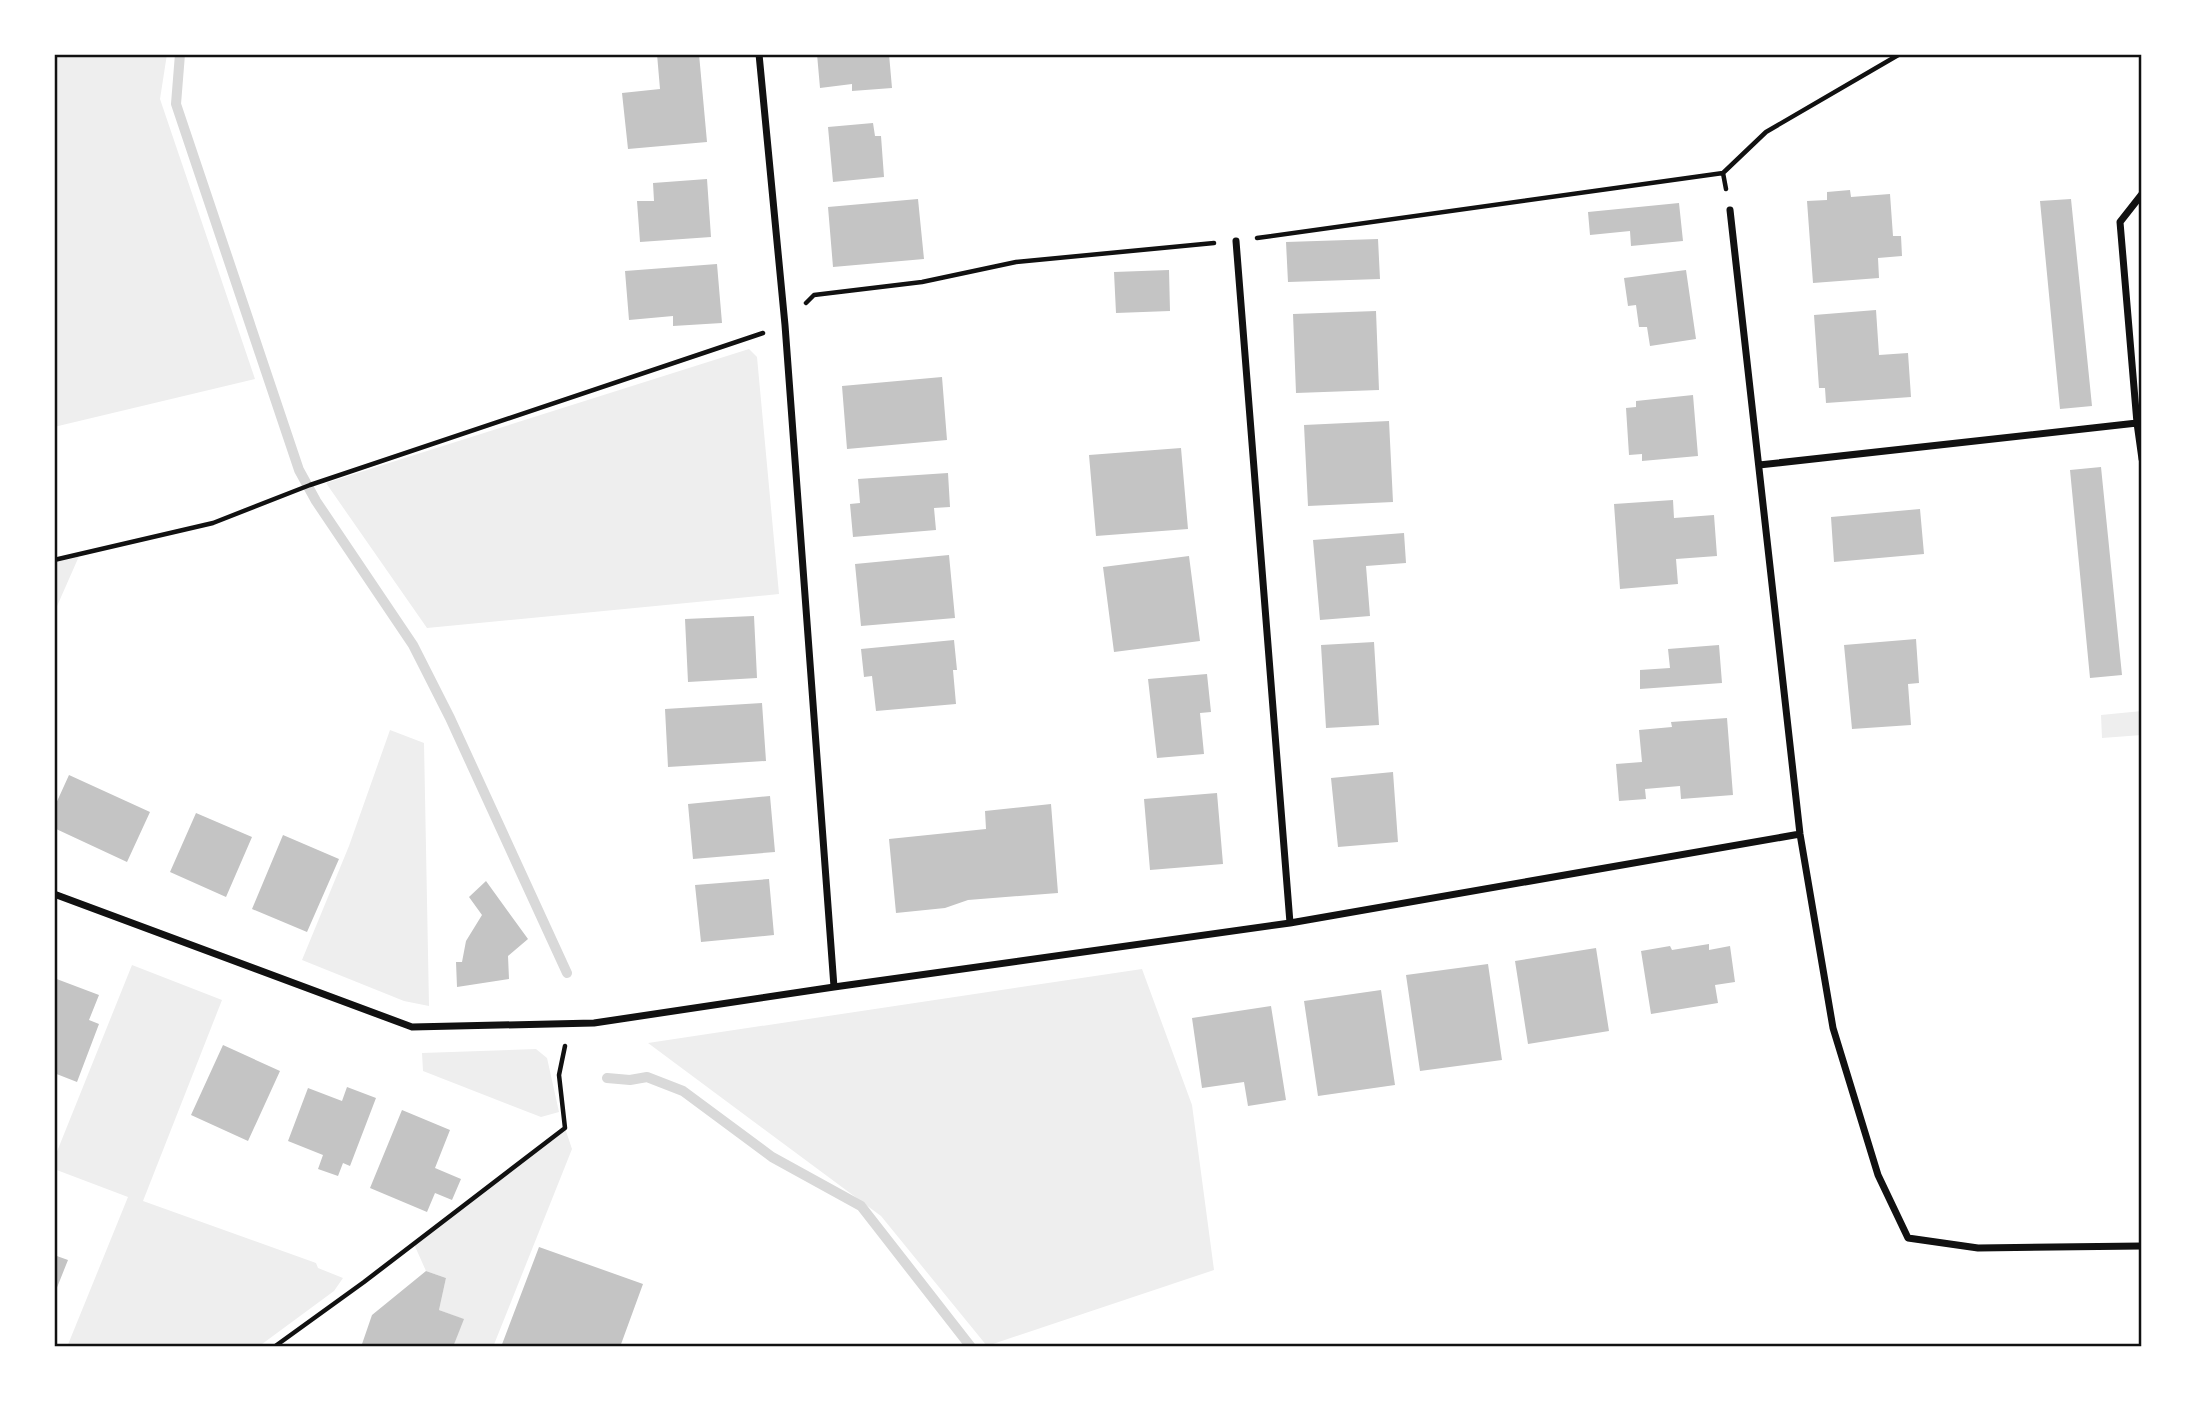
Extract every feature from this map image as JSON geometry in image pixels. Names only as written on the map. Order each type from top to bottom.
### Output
[{"type":"street","points":[[759,54],[785,326],[834,987]]},
{"type":"street","points":[[2142,194],[2120,222],[2142,459]]},
{"type":"street","points":[[1730,210],[1800,834],[1833,1028],[1878,1175],[1908,1238],[1978,1248],[2142,1246]]},
{"type":"street","points":[[1236,241],[1290,923]]},
{"type":"street","points":[[1759,465],[2137,423]]},
{"type":"street","points":[[54,894],[412,1027],[594,1023],[1290,923],[1800,834]]},
{"type":"path","points":[[1723,173],[1766,132],[1900,54]]},
{"type":"path","points":[[54,560],[213,523],[323,481],[785,326]]},
{"type":"path","points":[[274,1347],[364,1282],[565,1128],[559,1075],[566,1041],[594,1023]]},
{"type":"shaded area","points":[[54,54],[167,54],[160,99],[255,379],[54,427]]},
{"type":"shaded area","points":[[749,349],[757,357],[779,594],[427,628],[326,483]]},
{"type":"shaded area","points":[[80,554],[54,613],[54,560]]},
{"type":"shaded area","points":[[2142,711],[2142,735],[2102,738],[2101,715]]},
{"type":"shaded area","points":[[390,730],[424,743],[429,1006],[404,1001],[302,960],[349,846]]},
{"type":"shaded area","points":[[132,965],[222,1000],[143,1201],[316,1263],[318,1268],[343,1278],[334,1291],[258,1347],[67,1347],[128,1197],[54,1169],[54,1159]]},
{"type":"shaded area","points":[[1142,969],[1192,1105],[1214,1270],[987,1346],[881,1216],[648,1043]]},
{"type":"shaded area","points":[[536,1049],[547,1058],[559,1112],[541,1117],[423,1071],[422,1053]]},
{"type":"shaded area","points":[[565,1128],[572,1149],[493,1347],[453,1347],[463,1319],[439,1310],[446,1278],[426,1271],[414,1244]]},
{"type":"building","points":[[657,54],[699,54],[707,142],[628,149],[622,93],[660,89]]},
{"type":"building","points":[[817,54],[889,54],[892,88],[852,91],[852,84],[820,88]]},
{"type":"building","points":[[873,123],[875,136],[881,136],[884,177],[833,182],[828,127]]},
{"type":"building","points":[[707,179],[711,237],[640,242],[637,201],[654,201],[653,183]]},
{"type":"building","points":[[1850,190],[1851,197],[1890,194],[1893,236],[1901,236],[1902,256],[1878,258],[1879,278],[1813,283],[1807,201],[1827,200],[1827,192]]},
{"type":"building","points":[[918,199],[924,259],[833,267],[828,207]]},
{"type":"building","points":[[2071,199],[2092,406],[2060,409],[2040,201]]},
{"type":"building","points":[[1679,203],[1683,241],[1631,246],[1630,231],[1590,235],[1588,212]]},
{"type":"building","points":[[1378,239],[1380,279],[1288,282],[1286,242]]},
{"type":"building","points":[[717,264],[722,323],[673,326],[673,316],[629,320],[625,271]]},
{"type":"building","points":[[1169,270],[1170,311],[1116,313],[1114,272]]},
{"type":"building","points":[[1686,270],[1696,339],[1650,346],[1647,327],[1639,327],[1636,305],[1628,306],[1624,278]]},
{"type":"building","points":[[1876,310],[1879,355],[1908,353],[1911,397],[1826,403],[1825,388],[1819,388],[1814,315]]},
{"type":"building","points":[[1376,311],[1379,390],[1296,393],[1293,314]]},
{"type":"building","points":[[942,377],[947,440],[847,449],[842,386]]},
{"type":"building","points":[[1693,395],[1698,456],[1642,461],[1642,454],[1629,455],[1626,408],[1636,407],[1636,401]]},
{"type":"building","points":[[1389,421],[1393,502],[1308,506],[1304,425]]},
{"type":"building","points":[[1181,448],[1188,529],[1096,536],[1089,455]]},
{"type":"building","points":[[2101,467],[2122,675],[2090,678],[2070,470]]},
{"type":"building","points":[[948,473],[950,507],[934,508],[936,530],[853,537],[850,504],[860,503],[858,479]]},
{"type":"building","points":[[1673,500],[1674,518],[1714,515],[1717,556],[1676,559],[1678,584],[1620,589],[1614,504]]},
{"type":"building","points":[[1920,509],[1924,554],[1834,562],[1831,517]]},
{"type":"building","points":[[1404,533],[1406,563],[1366,566],[1370,616],[1320,620],[1313,540]]},
{"type":"building","points":[[949,555],[955,618],[861,626],[855,564]]},
{"type":"building","points":[[1189,556],[1200,641],[1114,652],[1103,567]]},
{"type":"building","points":[[754,616],[757,678],[688,682],[685,619]]},
{"type":"building","points":[[1916,639],[1919,683],[1908,684],[1911,725],[1852,729],[1844,645]]},
{"type":"building","points":[[954,640],[956,704],[876,711],[872,676],[864,677],[861,649]]},
{"type":"building","points":[[1374,642],[1379,725],[1326,728],[1321,645]]},
{"type":"building","points":[[1719,645],[1722,683],[1640,689],[1640,670],[1670,668],[1668,649]]},
{"type":"building","points":[[1207,674],[1211,712],[1200,713],[1204,754],[1157,758],[1148,679]]},
{"type":"building","points":[[762,703],[766,761],[668,767],[665,709]]},
{"type":"building","points":[[1727,718],[1733,795],[1681,799],[1680,786],[1645,789],[1646,799],[1619,801],[1616,764],[1642,762],[1639,730],[1672,727],[1671,722]]},
{"type":"building","points":[[1393,772],[1398,842],[1338,847],[1331,778]]},
{"type":"building","points":[[69,775],[150,812],[127,862],[54,828],[54,808]]},
{"type":"building","points":[[1217,793],[1223,864],[1150,870],[1144,799]]},
{"type":"building","points":[[770,796],[775,852],[693,859],[688,804]]},
{"type":"building","points":[[1051,804],[1058,893],[968,900],[945,908],[896,913],[889,839],[986,829],[985,811]]},
{"type":"building","points":[[196,813],[252,837],[226,897],[170,872]]},
{"type":"building","points":[[283,835],[339,859],[307,932],[252,909]]},
{"type":"building","points":[[769,879],[774,935],[701,942],[695,885]]},
{"type":"building","points":[[486,881],[528,939],[508,956],[509,979],[457,987],[456,962],[462,962],[466,941],[482,915],[469,897]]},
{"type":"building","points":[[1709,944],[1709,950],[1730,946],[1735,982],[1715,985],[1718,1003],[1651,1014],[1641,951],[1670,946],[1672,950]]},
{"type":"building","points":[[1596,948],[1609,1031],[1528,1044],[1515,961]]},
{"type":"building","points":[[1488,964],[1502,1060],[1420,1071],[1406,975]]},
{"type":"building","points":[[54,978],[99,995],[89,1020],[99,1024],[77,1082],[54,1073]]},
{"type":"building","points":[[1381,990],[1395,1085],[1318,1096],[1304,1001]]},
{"type":"building","points":[[1271,1006],[1286,1100],[1248,1106],[1244,1082],[1202,1088],[1192,1018]]},
{"type":"building","points":[[223,1045],[280,1071],[248,1141],[191,1115]]},
{"type":"building","points":[[347,1087],[376,1098],[350,1166],[343,1163],[338,1176],[318,1169],[323,1155],[288,1141],[308,1088],[342,1101]]},
{"type":"building","points":[[402,1110],[450,1130],[435,1168],[461,1179],[452,1200],[435,1193],[427,1212],[370,1188]]},
{"type":"building","points":[[539,1247],[643,1284],[620,1347],[501,1347]]},
{"type":"building","points":[[54,1255],[68,1260],[54,1295]]},
{"type":"building","points":[[426,1271],[446,1278],[439,1310],[464,1319],[453,1347],[361,1347],[372,1315]]},
{"type":"waterway","points":[[180,54],[176,104],[299,470],[316,501],[413,645],[450,718],[567,973]]},
{"type":"waterway","points":[[607,1078],[630,1080],[647,1077],[683,1091],[772,1157],[861,1206],[971,1347]]}]
